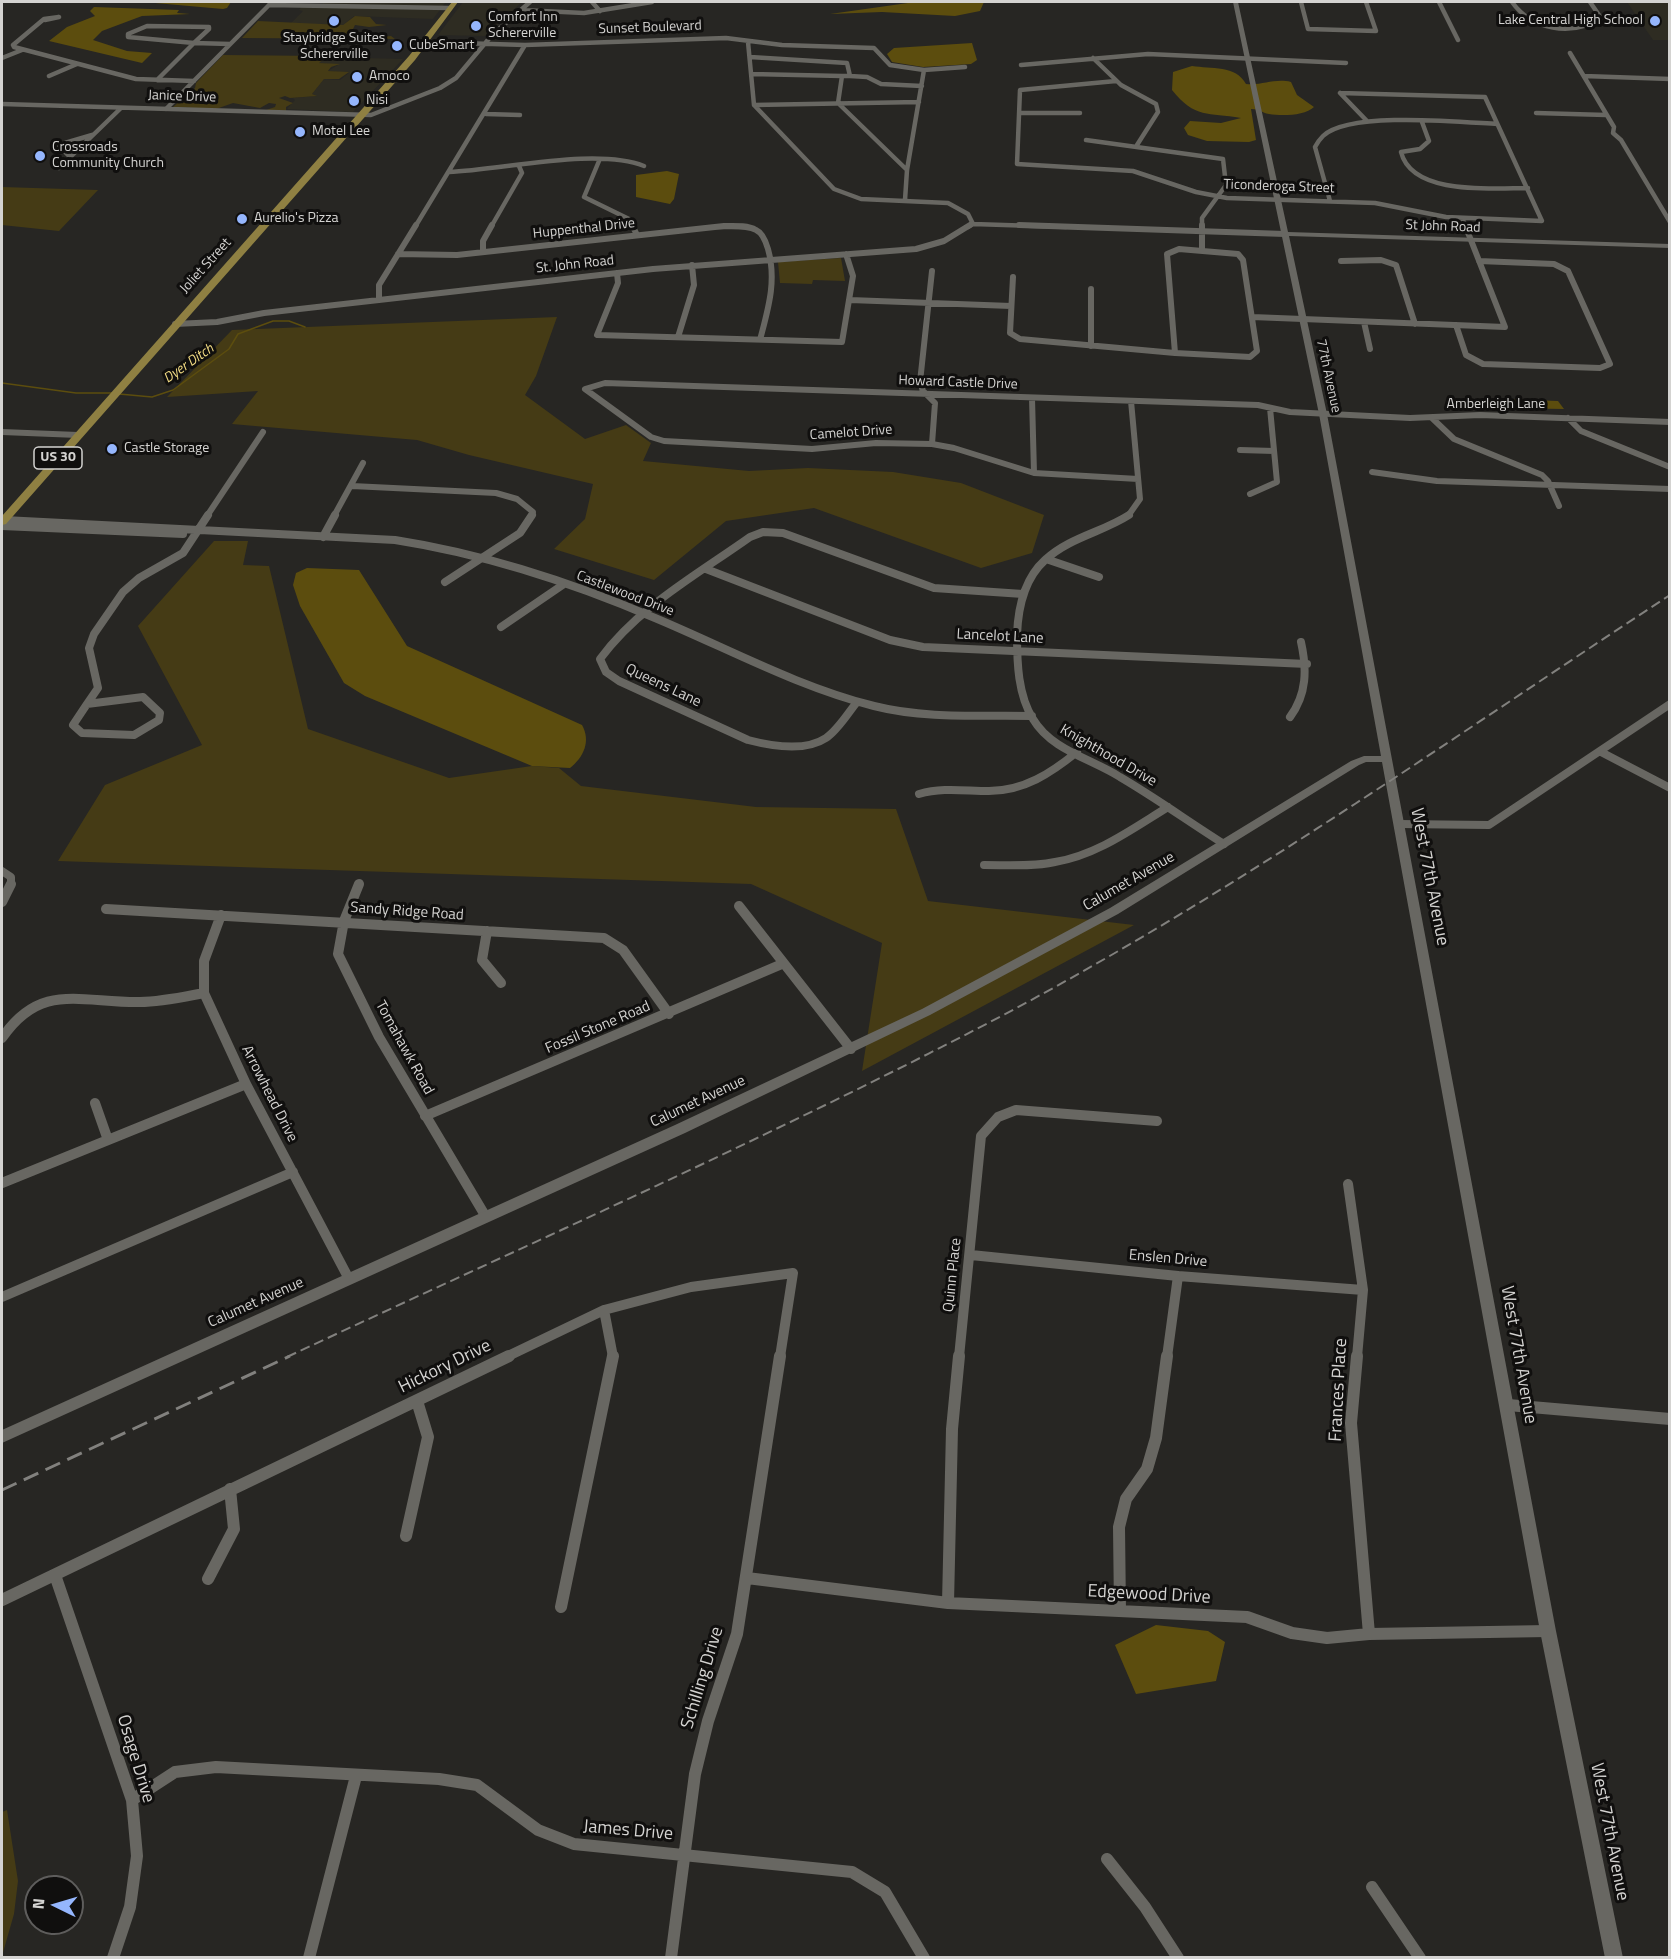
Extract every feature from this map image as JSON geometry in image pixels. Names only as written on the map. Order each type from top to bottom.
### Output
[{"type":"main road","name":"Joliet Street","points":[[2,523],[175,324],[426,42],[453,5]]},
{"type":"street","points":[[400,8],[405,2]]},
{"type":"street","name":"Janice Drive","points":[[2,104],[375,114],[440,88],[470,65],[484,44],[530,2]]},
{"type":"street","points":[[592,2],[600,11]]},
{"type":"street","points":[[521,10],[600,11],[652,2]]},
{"type":"street","name":"77th Avenue","points":[[1235,2],[1323,414],[1386,759]]},
{"type":"street","points":[[1301,2],[1306,28],[1373,32],[1377,30],[1366,2]]},
{"type":"street","points":[[1439,2],[1458,40]]},
{"type":"street","points":[[1512,2],[1524,17],[1532,21],[1567,27],[1583,26],[1601,18],[1590,2]]},
{"type":"street","points":[[166,109],[270,3],[400,8],[453,5]]},
{"type":"street","points":[[45,20],[15,43],[14,47],[136,79],[194,81]]},
{"type":"street","points":[[156,80],[194,43],[209,29],[158,25],[147,26],[128,34],[128,37],[141,40],[194,43],[230,44]]},
{"type":"street","points":[[141,40],[158,25]]},
{"type":"street","name":"Sunset Boulevard","points":[[426,42],[525,45],[726,38],[748,42],[874,48],[885,61],[900,68],[924,70]]},
{"type":"street","points":[[748,42],[754,105],[834,189],[861,199],[948,203],[968,214],[973,224],[1285,234]]},
{"type":"street","points":[[379,299],[379,285],[486,114],[525,45]]},
{"type":"street","points":[[2,58],[22,50]]},
{"type":"street","points":[[1570,53],[1614,127],[1613,133],[1621,140],[1670,222]]},
{"type":"street","points":[[1021,64],[1148,54],[1346,63]]},
{"type":"street","points":[[750,57],[847,63],[850,76]]},
{"type":"street","points":[[1093,58],[1116,81],[1148,98],[1157,108],[1154,120],[1137,145]]},
{"type":"street","points":[[49,76],[77,64]]},
{"type":"street","points":[[905,200],[907,170],[924,70],[965,67]]},
{"type":"street","points":[[751,74],[867,77],[881,84],[922,86]]},
{"type":"street","points":[[838,104],[842,76]]},
{"type":"street","points":[[1584,76],[1670,79]]},
{"type":"street","points":[[1080,113],[1019,113],[1020,90],[1116,81]]},
{"type":"street","points":[[1367,121],[1340,93],[1485,97],[1527,188],[1449,184],[1415,173],[1405,165],[1401,152],[1426,145],[1429,141],[1422,122]]},
{"type":"street","points":[[754,105],[920,102]]},
{"type":"street","points":[[838,104],[907,170]]},
{"type":"street","points":[[59,168],[121,108]]},
{"type":"street","name":"Ticonderoga Street","points":[[1019,113],[1017,164],[1133,171],[1217,196],[1388,204],[1426,214],[1462,218],[1542,221],[1527,188]]},
{"type":"street","points":[[1536,113],[1606,115]]},
{"type":"street","points":[[486,114],[520,115]]},
{"type":"street","points":[[1330,201],[1315,147],[1316,140],[1333,128],[1367,121],[1497,124]]},
{"type":"street","points":[[70,157],[58,145],[92,135]]},
{"type":"street","points":[[1086,140],[1137,145],[1200,158],[1223,159],[1226,185],[1202,218],[1200,231],[1202,250]]},
{"type":"street","points":[[449,172],[599,161],[640,163],[644,166]]},
{"type":"street","points":[[599,161],[584,197],[629,219],[637,235]]},
{"type":"street","points":[[483,252],[483,241],[522,173],[519,166]]},
{"type":"street","points":[[1252,317],[1505,327],[1462,218]]},
{"type":"street","name":"St. John Road","points":[[175,324],[206,324],[264,313],[379,299],[692,265],[916,249],[944,241],[973,224]]},
{"type":"street","name":"Huppenthal Drive","points":[[398,254],[444,255],[483,252],[738,226],[757,230],[766,243],[771,259]]},
{"type":"street","name":"St John Road","points":[[1285,234],[1670,246]]},
{"type":"street","points":[[1013,277],[1010,333],[1020,339],[1175,353],[1235,358],[1250,357],[1257,351],[1242,257],[1229,251],[1179,249],[1167,254],[1175,353]]},
{"type":"street","points":[[617,273],[618,283],[597,335],[842,342],[853,276],[846,254]]},
{"type":"street","points":[[760,340],[774,285],[771,259]]},
{"type":"street","points":[[1341,261],[1381,260],[1396,265],[1415,324]]},
{"type":"street","points":[[1456,325],[1466,355],[1478,362],[1600,368],[1608,366],[1610,362],[1568,271],[1554,264],[1479,261]]},
{"type":"street","points":[[678,337],[694,285],[692,265]]},
{"type":"street","points":[[932,271],[920,382],[935,403],[932,444]]},
{"type":"street","points":[[1091,289],[1091,345]]},
{"type":"street","points":[[850,300],[1011,306]]},
{"type":"street","points":[[1364,322],[1370,349]]},
{"type":"street","name":"Howard Castle Drive","points":[[591,385],[616,383],[1131,401],[1270,408],[1323,414]]},
{"type":"street","name":"Camelot Drive","points":[[591,385],[585,389],[588,392],[651,437],[664,441],[812,449],[885,443],[932,444],[954,448],[1034,473],[1138,479]]},
{"type":"street","points":[[1032,398],[1034,473]]},
{"type":"street","name":"Knighthood Drive","points":[[1131,401],[1140,499],[1136,508],[1128,516],[1083,536],[1046,559],[1035,571],[1023,594],[1018,616],[1018,678],[1021,694],[1032,716],[1045,734],[1168,807],[1224,844]]},
{"type":"street","points":[[1250,494],[1277,482],[1270,408]]},
{"type":"street","name":"Amberleigh Lane","points":[[1323,414],[1431,418],[1470,415],[1670,422]]},
{"type":"street","points":[[1431,418],[1454,439],[1535,471],[1550,485],[1559,506]]},
{"type":"street","points":[[1568,418],[1581,431],[1670,467]]},
{"type":"street","points":[[2,432],[78,435]]},
{"type":"street","points":[[87,704],[143,698],[160,713],[159,720],[134,735],[82,733],[73,724],[75,717],[98,688],[89,648],[94,634],[123,592],[140,578],[183,553],[200,531],[263,432]]},
{"type":"street","points":[[1240,450],[1274,452]]},
{"type":"street","points":[[323,537],[363,463]]},
{"type":"street","points":[[1372,472],[1437,481],[1670,489]]},
{"type":"street","points":[[352,486],[496,493],[526,503],[532,512],[529,523],[520,533],[445,582]]},
{"type":"street","name":"Castlewood Drive","points":[[2,523],[188,534],[200,531],[395,540],[445,547],[484,556],[564,584],[857,702],[897,709],[954,714],[1032,716]]},
{"type":"street","name":"Queens Lane","points":[[857,702],[833,732],[813,743],[793,747],[770,746],[748,740],[619,681],[606,672],[600,659],[609,644],[644,615],[750,537],[764,531],[783,533],[934,588],[1023,594]]},
{"type":"street","points":[[1046,559],[1099,577]]},
{"type":"street","name":"Lancelot Lane","points":[[706,569],[890,640],[923,647],[1307,664]]},
{"type":"street","points":[[501,627],[564,584]]},
{"type":"street","points":[[1290,717],[1301,705],[1307,664],[1301,642]]},
{"type":"street","points":[[1399,824],[1489,825],[1670,704]]},
{"type":"street","points":[[919,794],[940,787],[992,791],[1023,787],[1048,776],[1077,752]]},
{"type":"street","points":[[1601,752],[1670,788]]},
{"type":"street","name":"Calumet Avenue","points":[[2,1437],[851,1049],[1022,962],[1224,844],[1355,763],[1364,759],[1386,759]]},
{"type":"street","name":"West 77th Avenue","points":[[1386,759],[1508,1405],[1548,1631],[1614,1958]]},
{"type":"street","points":[[984,864],[1031,865],[1065,861],[1092,851],[1168,807]]},
{"type":"street","points":[[2,871],[11,877],[11,886],[2,902]]},
{"type":"street","name":"Tomahawk Road","points":[[359,884],[344,921],[338,954],[379,1037],[486,1216]]},
{"type":"street","points":[[740,906],[782,964],[851,1049]]},
{"type":"street","name":"Sandy Ridge Road","points":[[106,909],[344,921],[604,938],[623,950],[669,1014]]},
{"type":"street","name":"Arrowhead Drive","points":[[221,915],[204,961],[204,993],[246,1084],[349,1279]]},
{"type":"street","points":[[487,931],[482,960],[501,983]]},
{"type":"street","name":"Fossil Stone Road","points":[[425,1116],[782,964]]},
{"type":"street","points":[[2,1038],[10,1022],[26,1007],[48,1000],[71,997],[138,1002],[204,993]]},
{"type":"street","points":[[2,1184],[246,1084]]},
{"type":"street","points":[[95,1103],[108,1140]]},
{"type":"street","name":"Quinn Place","points":[[948,1603],[952,1429],[981,1136],[998,1117],[1016,1110],[1157,1121]]},
{"type":"street","points":[[2,1297],[293,1172]]},
{"type":"street","name":"Frances Place","points":[[1348,1184],[1363,1290],[1351,1423],[1369,1634]]},
{"type":"street","name":"Enslen Drive","points":[[971,1255],[1178,1276],[1363,1290]]},
{"type":"street","name":"Hickory Drive","points":[[2,1600],[604,1310],[691,1287],[793,1273],[773,1410]]},
{"type":"street","points":[[1120,1611],[1119,1527],[1126,1499],[1147,1469],[1156,1438],[1178,1276]]},
{"type":"street","points":[[561,1607],[614,1353],[604,1310]]},
{"type":"street","points":[[406,1536],[428,1437],[417,1401]]},
{"type":"street","points":[[1508,1405],[1670,1419]]},
{"type":"street","name":"Schilling Drive","points":[[671,1958],[695,1774],[708,1721],[737,1634],[773,1410]]},
{"type":"street","points":[[208,1579],[234,1529],[230,1489]]},
{"type":"street","name":"Osage Drive","points":[[55,1575],[132,1800],[137,1856],[130,1907],[112,1958]]},
{"type":"street","name":"Edgewood Drive","points":[[747,1578],[948,1603],[1247,1617],[1292,1633],[1327,1638],[1369,1634],[1548,1631]]},
{"type":"street","name":"James Drive","points":[[132,1800],[175,1772],[216,1767],[439,1779],[477,1785],[538,1830],[574,1844],[852,1872],[885,1892],[924,1958]]},
{"type":"street","points":[[309,1958],[356,1776]]},
{"type":"street","points":[[1107,1859],[1145,1907],[1178,1958]]},
{"type":"street","points":[[1372,1887],[1420,1958]]},
{"type":"shaded area","points":[[144,2],[231,2],[227,8],[223,9]]},
{"type":"shaded area","points":[[324,2],[446,2],[433,19],[354,16],[343,25],[290,24],[303,11],[299,10],[302,6],[318,8]]},
{"type":"shaded area","points":[[463,2],[522,2],[485,36],[438,35]]},
{"type":"shaded area","points":[[915,2],[984,2],[980,11],[955,16],[882,12],[830,14]]},
{"type":"shaded area","name":"Lake Central High School","points":[[1627,2],[1669,2],[1669,40],[1653,40]]},
{"type":"shaded area","points":[[94,7],[179,10],[177,13],[190,14],[142,16],[102,31],[93,40],[127,51],[152,53],[142,63],[49,41],[67,27],[95,16],[90,11]]},
{"type":"shaded area","points":[[355,16],[370,17],[376,24],[387,25],[369,27],[355,25],[350,35],[366,38],[391,36],[395,39],[242,38],[258,21],[343,25]]},
{"type":"shaded area","points":[[972,43],[977,60],[971,64],[923,67],[892,62],[887,54],[894,48]]},
{"type":"shaded area","points":[[223,55],[322,56],[326,57],[319,63],[340,64],[331,67],[328,71],[349,72],[339,79],[324,79],[312,94],[317,96],[279,98],[293,103],[286,107],[286,111],[266,110],[275,107],[276,104],[269,103],[260,108],[233,103],[216,109],[173,107],[195,88],[196,83]]},
{"type":"shaded area","points":[[326,57],[403,59],[353,112],[287,109],[295,100],[293,98],[316,96],[312,94],[324,79],[340,80],[349,73],[328,71],[338,65],[318,63]]},
{"type":"shaded area","points":[[1192,66],[1230,71],[1242,78],[1246,84],[1291,82],[1297,95],[1314,107],[1299,114],[1286,115],[1269,114],[1251,109],[1256,140],[1249,142],[1207,141],[1188,135],[1184,128],[1190,121],[1221,123],[1241,118],[1203,113],[1188,106],[1180,99],[1172,90],[1173,72]]},
{"type":"shaded area","points":[[667,171],[679,174],[674,199],[670,204],[636,197],[636,175]]},
{"type":"shaded area","points":[[2,187],[98,190],[59,231],[2,225]]},
{"type":"shaded area","points":[[841,258],[845,281],[813,280],[812,284],[780,283],[778,262]]},
{"type":"shaded area","points":[[557,317],[536,376],[525,395],[585,439],[626,425],[651,443],[643,461],[749,471],[808,468],[893,472],[961,483],[1044,515],[1032,553],[981,568],[814,508],[726,521],[654,580],[554,549],[585,519],[593,484],[469,455],[417,440],[232,424],[258,391],[167,397],[232,330]]},
{"type":"shaded area","points":[[1498,399],[1558,401],[1564,409],[1503,408]]},
{"type":"shaded area","points":[[214,541],[248,541],[243,565],[269,566],[308,729],[449,778],[532,766],[559,768],[581,786],[756,807],[896,809],[928,901],[1134,925],[862,1071],[882,943],[751,884],[58,861],[105,785],[202,745],[138,626]]},
{"type":"shaded area","points":[[307,568],[359,570],[407,646],[582,725],[586,743],[579,759],[570,768],[532,766],[365,696],[344,683],[300,606],[293,585],[296,573]]},
{"type":"shaded area","points":[[1156,1625],[1208,1631],[1225,1642],[1216,1681],[1136,1694],[1115,1645]]},
{"type":"shaded area","points":[[7,1810],[18,1881],[14,1914],[2,1956],[2,1812]]},
{"type":"waterway","name":"Dyer Ditch","points":[[119,394],[152,397],[173,390],[229,349],[238,334],[273,321],[289,321],[305,327]]},
{"type":"waterway","name":"Dyer Ditch","points":[[2,383],[76,393],[113,393]]},
{"type":"railway","points":[[287,1357],[816,1110],[990,1022],[1078,974],[1251,871],[1670,595]]},
{"type":"railway","points":[[2,1490],[290,1356]]},
{"type":"place","name":"Staybridge Suites Schererville","points":[[334,21]]},
{"type":"place","name":"Lake Central High School","points":[[1655,21]]},
{"type":"place","name":"Comfort Inn Schererville","points":[[476,26]]},
{"type":"place","name":"CubeSmart","points":[[397,46]]},
{"type":"place","name":"Amoco","points":[[357,77]]},
{"type":"place","name":"Nisi","points":[[354,101]]},
{"type":"place","name":"Motel Lee","points":[[300,132]]},
{"type":"place","name":"Crossroads Community Church","points":[[40,156]]},
{"type":"place","name":"Aurelio's Pizza","points":[[242,219]]},
{"type":"place","name":"Castle Storage","points":[[112,449]]}]
